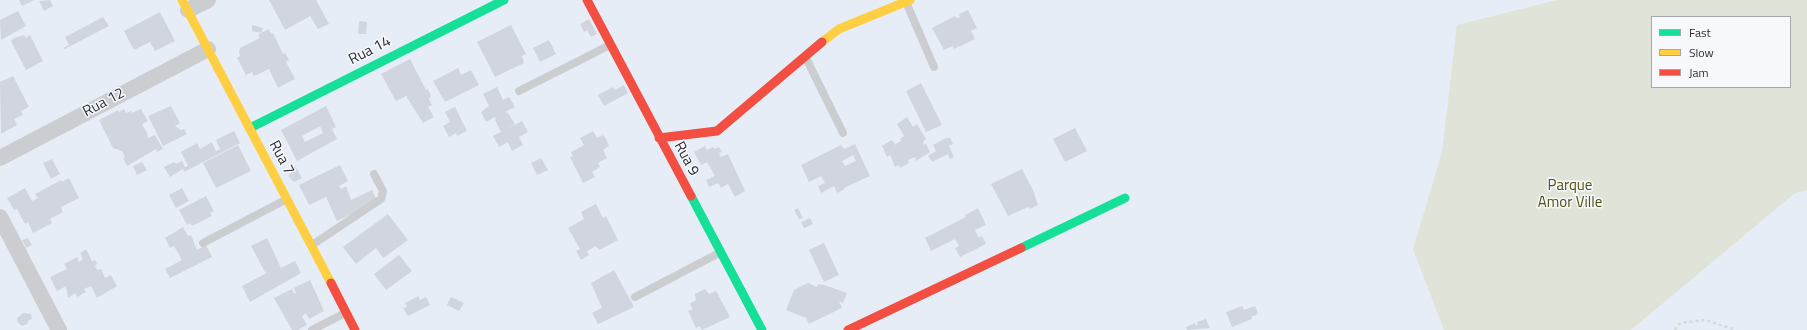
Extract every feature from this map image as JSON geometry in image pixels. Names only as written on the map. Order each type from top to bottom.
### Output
[{"type":"street","points":[[185,5],[208,0]]},
{"type":"street","name":"Rua 14","points":[[250,128],[504,0]]},
{"type":"street","name":"Rua 9","points":[[587,0],[762,330]]},
{"type":"street","points":[[659,138],[701,134],[721,128],[839,29],[907,1]]},
{"type":"street","name":"Rua 7","points":[[185,5],[356,330]]},
{"type":"street","name":"Rua 12","points":[[0,158],[208,49]]},
{"type":"street","points":[[848,330],[1125,198]]},
{"type":"street","points":[[0,217],[59,330]]},
{"type":"lane","points":[[907,1],[934,67]]},
{"type":"lane","points":[[519,91],[610,45]]},
{"type":"lane","points":[[805,56],[843,133]]},
{"type":"lane","points":[[311,245],[381,199],[383,191],[374,174]]},
{"type":"lane","points":[[203,243],[287,199]]},
{"type":"lane","points":[[635,297],[720,252]]},
{"type":"lane","points":[[312,330],[346,312]]},
{"type":"path","points":[[1675,330],[1679,324],[1705,320],[1736,330]]},
{"type":"green space","name":"Parque Amor Ville","points":[[1557,0],[1807,0],[1807,190],[1794,194],[1631,330],[1444,330],[1413,249],[1442,152],[1457,25]]},
{"type":"building","points":[[19,0],[34,0],[22,6]]},
{"type":"building","points":[[50,0],[53,6],[44,11],[39,1]]},
{"type":"building","points":[[269,0],[316,0],[329,24],[318,29],[310,16],[285,30]]},
{"type":"building","points":[[968,10],[977,28],[971,31],[975,39],[954,49],[953,46],[944,50],[932,28],[955,16],[957,18],[960,17],[959,14]]},
{"type":"building","points":[[18,11],[26,26],[1,40],[0,20]]},
{"type":"building","points":[[160,12],[175,41],[155,51],[150,42],[134,50],[124,31]]},
{"type":"building","points":[[103,17],[109,26],[65,49],[63,48],[69,45],[65,37]]},
{"type":"building","points":[[589,19],[597,34],[591,37],[587,30],[584,32],[580,24]]},
{"type":"building","points":[[359,21],[367,22],[366,34],[358,34]]},
{"type":"building","points":[[252,25],[263,28],[261,33],[252,31]]},
{"type":"building","points":[[511,25],[526,54],[522,56],[524,63],[495,77],[477,42]]},
{"type":"building","points":[[269,29],[271,34],[273,33],[283,54],[285,53],[289,60],[286,62],[295,79],[278,88],[269,69],[254,76],[252,72],[246,75],[237,58],[240,56],[240,48],[260,38],[258,35]]},
{"type":"building","points":[[24,35],[26,38],[30,35],[43,61],[26,70],[11,41],[14,38]]},
{"type":"building","points":[[549,40],[556,54],[540,62],[533,48]]},
{"type":"building","points":[[410,59],[426,90],[428,89],[431,96],[429,99],[432,105],[428,107],[434,117],[423,123],[406,96],[396,101],[381,74]]},
{"type":"building","points":[[458,68],[461,75],[471,70],[479,85],[445,102],[433,81]]},
{"type":"building","points":[[13,76],[29,107],[21,111],[23,115],[14,119],[17,125],[1,134],[0,82]]},
{"type":"building","points":[[921,83],[942,125],[926,132],[906,91]]},
{"type":"building","points":[[624,85],[628,93],[604,106],[598,95],[613,87],[615,90]]},
{"type":"building","points":[[497,87],[503,100],[509,97],[515,107],[505,112],[508,113],[515,124],[501,132],[495,117],[486,122],[481,112],[489,106],[483,94]]},
{"type":"building","points":[[171,106],[180,123],[175,126],[181,130],[184,129],[187,134],[163,146],[148,116]]},
{"type":"building","points":[[326,106],[336,127],[332,129],[337,139],[297,161],[281,130]],"holes":[[[320,126],[323,133],[305,142],[302,136]]]},
{"type":"building","points":[[455,107],[467,131],[457,136],[456,133],[449,137],[443,126],[450,122],[445,112]]},
{"type":"building","points":[[124,109],[126,113],[131,111],[132,113],[141,109],[148,121],[142,124],[148,138],[155,135],[163,149],[157,152],[156,149],[127,166],[123,158],[125,157],[122,151],[113,148],[99,120],[118,110],[119,112]]},
{"type":"building","points":[[907,117],[913,127],[917,124],[926,139],[923,142],[924,145],[926,144],[930,152],[916,161],[915,157],[908,160],[909,163],[900,168],[899,165],[895,167],[890,155],[887,157],[882,146],[892,140],[897,148],[895,144],[901,141],[900,139],[904,136],[897,124]]},
{"type":"building","points":[[522,121],[528,132],[519,137],[523,145],[512,151],[508,142],[499,147],[493,136]]},
{"type":"building","points":[[1075,128],[1087,151],[1065,162],[1053,139]]},
{"type":"building","points":[[234,131],[240,143],[184,172],[183,169],[170,177],[164,167],[174,162],[176,164],[182,161],[185,167],[188,166],[181,152],[197,143],[200,149],[212,142],[216,151],[220,149],[216,140]]},
{"type":"building","points":[[593,131],[597,138],[603,135],[606,139],[609,146],[603,150],[607,158],[598,163],[600,167],[592,172],[595,177],[583,183],[570,157],[573,156],[571,152],[584,145],[580,138]]},
{"type":"building","points":[[946,138],[950,138],[953,144],[949,146],[954,157],[950,159],[948,154],[932,162],[928,156],[936,151],[933,145]]},
{"type":"building","points":[[855,144],[870,176],[844,188],[845,189],[837,193],[834,186],[821,193],[818,186],[825,183],[821,176],[809,182],[801,165],[841,145],[844,149]],"holes":[[[853,155],[856,161],[845,166],[842,161]]]},
{"type":"building","points":[[238,145],[251,171],[216,188],[203,163]]},
{"type":"building","points":[[705,146],[707,150],[713,147],[715,149],[719,147],[722,152],[719,153],[721,157],[728,154],[745,191],[735,197],[728,184],[721,188],[718,183],[709,187],[706,180],[715,176],[707,162],[701,165],[694,152]]},
{"type":"building","points":[[541,158],[548,170],[537,175],[531,163]]},
{"type":"building","points":[[52,159],[60,174],[51,179],[43,163]]},
{"type":"building","points":[[142,162],[147,170],[137,175],[133,166]]},
{"type":"building","points":[[340,165],[348,181],[339,186],[341,189],[346,186],[351,200],[372,190],[378,202],[337,221],[326,197],[309,205],[299,185]]},
{"type":"building","points":[[295,166],[302,178],[294,182],[288,176],[290,174],[288,170]]},
{"type":"building","points":[[1022,169],[1033,190],[1038,205],[1030,209],[1028,207],[1008,216],[991,184]]},
{"type":"building","points":[[69,178],[79,198],[61,207],[63,212],[50,219],[52,223],[33,233],[28,222],[25,224],[17,209],[14,210],[7,198],[25,188],[32,201],[38,198],[35,194],[61,180],[62,182]]},
{"type":"building","points":[[182,188],[189,201],[176,208],[169,195]]},
{"type":"building","points":[[206,196],[214,211],[210,213],[212,216],[192,226],[190,223],[187,225],[179,210]]},
{"type":"building","points":[[596,204],[603,218],[606,216],[618,240],[599,250],[596,246],[587,251],[589,255],[581,260],[576,251],[580,249],[568,228],[584,219],[581,212]]},
{"type":"building","points":[[798,208],[803,218],[799,219],[794,210]]},
{"type":"building","points":[[978,208],[986,225],[975,230],[979,238],[982,236],[986,244],[960,257],[955,248],[959,246],[955,239],[931,251],[925,238],[966,217],[965,215]]},
{"type":"building","points":[[388,214],[408,240],[383,258],[376,248],[356,264],[343,247]]},
{"type":"building","points":[[810,218],[813,224],[804,228],[801,222]]},
{"type":"building","points":[[183,227],[188,236],[191,235],[197,250],[206,245],[212,257],[170,278],[165,269],[182,260],[174,246],[170,248],[165,238]]},
{"type":"building","points":[[28,238],[32,245],[26,248],[22,240]]},
{"type":"building","points":[[267,238],[281,268],[295,261],[301,273],[250,302],[242,286],[267,273],[265,272],[251,246]]},
{"type":"building","points":[[824,243],[839,275],[824,282],[809,250]]},
{"type":"building","points":[[86,249],[92,261],[95,260],[97,270],[101,269],[105,278],[111,275],[117,286],[97,298],[91,286],[84,289],[86,292],[77,297],[75,293],[68,298],[66,286],[57,291],[50,277],[67,269],[64,264],[77,257],[79,262],[83,259],[80,253]]},
{"type":"building","points":[[399,255],[412,271],[386,290],[374,274]]},
{"type":"building","points":[[614,270],[634,307],[598,324],[592,313],[602,308],[591,283]]},
{"type":"building","points":[[310,280],[324,311],[309,319],[306,313],[302,316],[307,325],[298,330],[292,330],[274,298],[292,289],[294,294],[296,293],[294,288]]},
{"type":"building","points":[[808,283],[817,287],[818,284],[822,284],[847,293],[843,303],[839,301],[842,308],[809,324],[806,318],[786,310],[794,290]]},
{"type":"building","points":[[705,289],[709,294],[716,291],[730,317],[702,330],[700,326],[696,328],[688,311],[693,309],[690,304],[696,300],[695,294]]},
{"type":"building","points":[[418,296],[420,300],[426,297],[430,305],[408,316],[403,308],[407,307],[405,303]]},
{"type":"building","points":[[451,297],[464,303],[459,311],[447,305]]},
{"type":"building","points":[[1242,306],[1244,310],[1255,306],[1258,314],[1251,317],[1252,319],[1232,327],[1226,312]]},
{"type":"building","points":[[23,313],[31,314],[32,319],[29,320],[27,324],[22,326],[18,323],[17,318]]},
{"type":"building","points":[[1206,319],[1210,328],[1187,330],[1186,327],[1195,323],[1195,325],[1198,325],[1197,322]]},
{"type":"traffic: fast","points":[[250,128],[504,0]]},
{"type":"traffic: fast","points":[[691,196],[762,330]]},
{"type":"traffic: fast","points":[[1021,248],[1125,198]]},
{"type":"traffic: slow","points":[[182,0],[331,283]]},
{"type":"traffic: slow","points":[[822,42],[839,29],[910,0]]},
{"type":"traffic: jam","points":[[587,0],[691,196]]},
{"type":"traffic: jam","points":[[659,138],[717,131],[822,42]]},
{"type":"traffic: jam","points":[[848,330],[1021,248]]},
{"type":"traffic: jam","points":[[331,283],[355,330]]}]
